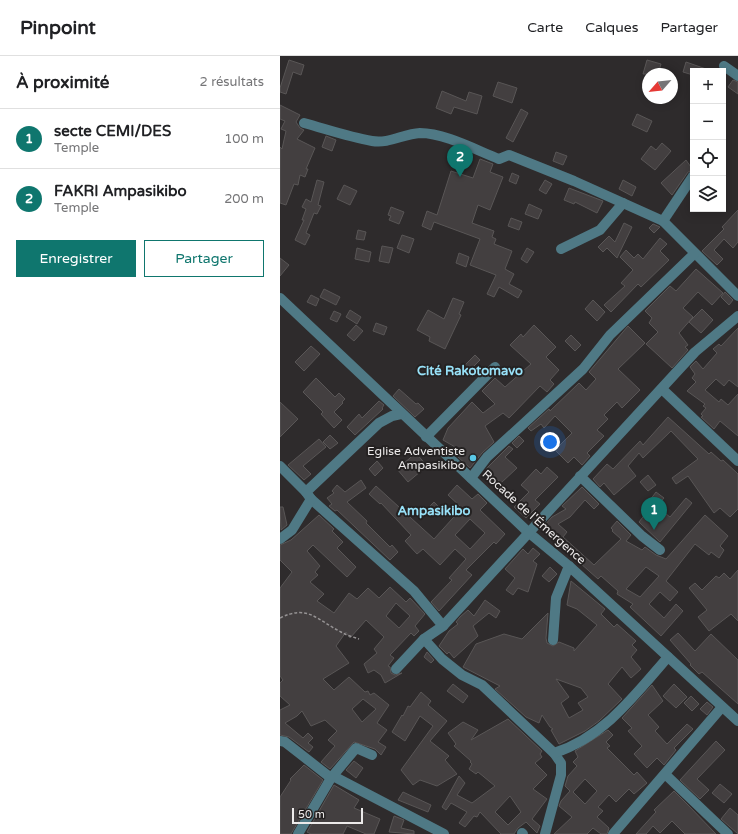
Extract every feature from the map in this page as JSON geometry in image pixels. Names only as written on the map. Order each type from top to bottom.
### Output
[{"type":"street","points":[[724,64],[738,76]]},
{"type":"street","points":[[304,123],[372,141],[386,142],[406,134],[423,133],[450,139],[499,159],[509,155],[574,181],[663,221],[694,254],[738,296]]},
{"type":"street","points":[[663,221],[690,180]]},
{"type":"street","points":[[561,249],[600,230],[623,203]]},
{"type":"street","points":[[471,478],[487,458],[570,383],[610,335],[694,254]]},
{"type":"street","name":"Rocade de l'Émergence","points":[[280,298],[401,414],[528,532],[569,566],[738,721]]},
{"type":"street","points":[[396,670],[424,639],[443,626],[695,352],[738,316]]},
{"type":"street","points":[[426,437],[495,367]]},
{"type":"street","points":[[662,388],[738,461]]},
{"type":"street","points":[[280,539],[292,530],[309,495],[379,423],[392,416],[401,414]]},
{"type":"street","points":[[280,466],[309,495],[414,591],[443,626]]},
{"type":"street","points":[[580,476],[642,536],[660,550]]},
{"type":"street","points":[[553,640],[556,598],[569,566]]},
{"type":"street","points":[[424,639],[442,659],[462,675],[482,685],[554,753],[561,763],[561,775],[545,834]]},
{"type":"street","points":[[554,753],[566,749],[592,735],[619,714],[668,657]]},
{"type":"street","points":[[613,834],[666,775],[722,707]]},
{"type":"street","points":[[280,741],[285,742],[332,777],[444,834]]},
{"type":"street","points":[[298,834],[332,777],[356,748],[372,755]]},
{"type":"street","points":[[666,775],[728,834]]},
{"type":"path","points":[[280,618],[302,611],[320,618],[341,632],[359,639]]},
{"type":"building","points":[[289,60],[304,65],[301,75],[293,72],[286,94],[280,92],[280,88]]},
{"type":"building","points":[[647,60],[661,64],[660,68],[645,68]]},
{"type":"building","points":[[686,62],[703,68],[690,68],[690,74],[683,72]]},
{"type":"building","points":[[733,80],[738,82],[738,94],[728,87]]},
{"type":"building","points":[[498,82],[517,88],[512,103],[493,96]]},
{"type":"building","points":[[442,91],[466,101],[469,92],[482,96],[477,114],[454,107],[451,114],[436,108]]},
{"type":"building","points":[[280,105],[300,115],[296,122],[300,128],[304,130],[297,139],[315,148],[306,169],[308,169],[305,177],[300,175],[298,185],[294,184],[286,205],[280,203],[280,147],[282,149],[286,131],[281,129],[285,121],[280,119]]},
{"type":"building","points":[[521,109],[528,113],[513,142],[506,138]]},
{"type":"building","points":[[637,114],[652,121],[647,132],[632,125]]},
{"type":"building","points":[[326,136],[336,140],[332,151],[322,147]]},
{"type":"building","points":[[662,143],[671,151],[655,170],[641,159],[651,146],[656,150]]},
{"type":"building","points":[[556,152],[567,156],[563,165],[553,161]]},
{"type":"building","points":[[480,159],[493,164],[490,172],[503,177],[490,210],[478,205],[472,223],[494,231],[492,237],[496,239],[494,244],[512,251],[505,269],[514,274],[509,284],[522,291],[518,298],[499,287],[494,297],[487,294],[496,275],[470,265],[480,239],[434,222],[431,230],[422,226],[427,211],[437,215],[451,171],[473,178]]},
{"type":"building","points":[[686,160],[690,166],[690,171],[672,195],[661,183]]},
{"type":"building","points":[[512,173],[519,176],[516,184],[509,181]]},
{"type":"building","points":[[317,180],[324,182],[318,205],[321,206],[317,214],[314,213],[306,233],[310,235],[305,245],[295,240],[304,220],[302,220],[306,209],[302,207],[306,199],[311,202]]},
{"type":"building","points":[[545,180],[552,184],[546,194],[539,190]]},
{"type":"building","points":[[623,180],[636,187],[632,196],[619,189]]},
{"type":"building","points":[[344,185],[357,191],[350,205],[337,199]]},
{"type":"building","points":[[569,188],[603,201],[597,213],[575,202],[574,204],[564,200]]},
{"type":"building","points":[[529,204],[542,210],[538,219],[525,214]]},
{"type":"building","points":[[391,207],[404,212],[399,224],[389,220],[391,216],[388,215]]},
{"type":"building","points":[[738,210],[738,242],[733,248],[724,239],[714,250],[723,259],[717,265],[702,251],[724,229],[722,227]]},
{"type":"building","points":[[511,218],[522,222],[519,230],[508,226]]},
{"type":"building","points":[[624,223],[632,227],[617,258],[607,248],[603,252],[598,247],[609,236],[615,242]]},
{"type":"building","points":[[653,224],[660,227],[654,233],[649,228]]},
{"type":"building","points":[[358,230],[366,232],[364,240],[356,239]]},
{"type":"building","points":[[402,235],[414,239],[409,253],[397,248]]},
{"type":"building","points":[[660,238],[667,244],[660,251],[669,260],[641,287],[638,284],[611,312],[604,305],[625,286],[621,283],[633,270],[620,257],[626,250],[634,258],[638,254],[643,259]]},
{"type":"building","points":[[382,246],[393,248],[389,263],[379,261]]},
{"type":"building","points":[[357,248],[371,252],[369,262],[355,259]]},
{"type":"building","points":[[527,248],[534,252],[527,263],[521,259]]},
{"type":"building","points":[[459,253],[469,257],[466,267],[456,263]]},
{"type":"building","points":[[280,258],[289,265],[280,276]]},
{"type":"building","points":[[696,269],[723,293],[712,305],[698,292],[683,308],[693,317],[679,333],[688,345],[685,347],[688,350],[672,368],[646,344],[658,332],[649,323],[652,318],[645,311],[670,286],[676,291]]},
{"type":"building","points":[[324,289],[340,297],[336,305],[320,297]]},
{"type":"building","points":[[725,292],[733,300],[729,305],[721,297]]},
{"type":"building","points":[[311,295],[319,299],[316,306],[307,302]]},
{"type":"building","points":[[453,298],[464,302],[459,314],[461,315],[445,349],[429,341],[430,337],[417,330],[428,310],[444,319]]},
{"type":"building","points":[[593,300],[605,312],[597,321],[585,309]]},
{"type":"building","points":[[702,309],[713,320],[701,333],[689,322]]},
{"type":"building","points":[[350,310],[361,317],[357,324],[346,317]]},
{"type":"building","points":[[334,311],[341,314],[337,322],[330,319]]},
{"type":"building","points":[[376,323],[387,327],[384,335],[373,331]]},
{"type":"building","points":[[356,325],[363,331],[354,341],[347,335]]},
{"type":"building","points":[[534,325],[556,347],[546,357],[559,370],[550,380],[554,384],[547,392],[540,386],[509,418],[503,413],[485,426],[494,442],[482,453],[470,468],[457,456],[462,451],[443,440],[448,428],[472,402],[483,413],[495,404],[482,391],[495,378],[505,387],[531,364],[510,345],[521,334],[523,337]]},
{"type":"building","points":[[628,326],[645,343],[618,369],[640,390],[622,408],[617,402],[604,415],[608,419],[597,430],[604,436],[587,453],[590,456],[582,465],[574,457],[568,463],[555,450],[572,433],[555,416],[544,428],[541,424],[531,431],[528,428],[549,409],[550,411],[579,383],[586,390],[596,379],[589,372]]},
{"type":"building","points":[[738,328],[738,387],[729,380],[724,386],[716,379],[705,390],[719,402],[721,399],[728,405],[738,394],[738,436],[720,421],[714,429],[701,417],[703,416],[701,414],[706,408],[703,406],[705,404],[687,391],[696,382],[692,378],[695,374],[690,367],[696,361],[703,369],[717,353],[713,349],[719,344],[721,346]]},
{"type":"building","points":[[571,335],[581,345],[575,351],[565,341]]},
{"type":"building","points":[[311,346],[320,354],[304,371],[295,362]]},
{"type":"building","points":[[475,355],[480,360],[464,376],[459,371]]},
{"type":"building","points":[[316,378],[335,397],[339,393],[345,399],[334,412],[342,420],[334,428],[321,414],[323,412],[303,392]]},
{"type":"building","points":[[399,389],[424,409],[415,417],[393,396]]},
{"type":"building","points":[[379,401],[384,405],[382,408],[383,409],[355,435],[347,427],[359,414],[362,418]]},
{"type":"building","points":[[280,402],[298,419],[280,437]]},
{"type":"building","points":[[668,417],[709,454],[711,452],[721,461],[723,460],[738,474],[738,509],[730,517],[720,508],[714,513],[688,476],[676,484],[672,478],[698,459],[671,431],[643,458],[639,453],[628,466],[636,476],[614,495],[604,483],[600,487],[593,479],[607,464],[613,469],[640,441],[643,445]]},
{"type":"building","points":[[330,435],[338,443],[330,449],[323,442]]},
{"type":"building","points":[[519,436],[524,441],[517,448],[512,443]]},
{"type":"building","points":[[319,439],[326,447],[303,466],[311,474],[304,480],[288,465]]},
{"type":"building","points":[[509,446],[513,449],[505,457],[517,468],[501,483],[486,469]]},
{"type":"building","points":[[416,453],[427,466],[408,482],[397,469]]},
{"type":"building","points":[[377,461],[383,468],[375,476],[369,469]]},
{"type":"building","points":[[547,467],[558,477],[535,500],[540,504],[526,518],[514,507],[529,492],[521,485],[536,469],[541,474]]},
{"type":"building","points":[[648,475],[656,485],[648,491],[640,482]]},
{"type":"building","points":[[361,480],[366,488],[347,502],[367,521],[366,523],[390,547],[392,545],[398,552],[390,560],[337,510],[335,511],[329,506],[332,504],[327,498],[334,493],[332,491],[337,485],[345,492]]},
{"type":"building","points":[[457,485],[472,499],[478,494],[487,503],[480,510],[505,534],[496,544],[494,542],[466,570],[472,575],[439,611],[431,602],[452,580],[449,578],[466,559],[455,549],[440,565],[423,549],[417,554],[405,541],[411,535],[381,503],[380,504],[369,494],[376,486],[434,539],[462,508],[448,495]],"holes":[[[470,519],[485,533],[470,549],[455,535]]]},
{"type":"building","points":[[582,487],[599,504],[594,509],[585,500],[570,517],[558,524],[567,532],[563,537],[594,565],[621,539],[612,531],[613,530],[611,528],[617,521],[631,535],[626,541],[642,550],[645,547],[656,555],[666,559],[705,515],[728,536],[720,546],[724,550],[719,558],[711,552],[709,555],[695,544],[666,581],[678,592],[670,601],[660,592],[649,604],[664,618],[676,604],[683,611],[661,636],[630,607],[633,604],[617,594],[618,591],[601,576],[598,579],[552,538],[551,539],[544,526],[552,517],[566,509],[562,506]],"holes":[[[646,567],[659,576],[640,597],[626,589]]]},
{"type":"building","points":[[656,492],[664,498],[657,506],[650,500]]},
{"type":"building","points":[[686,498],[692,503],[660,542],[639,522],[653,504],[670,517]]},
{"type":"building","points":[[434,502],[441,509],[435,515],[428,508]]},
{"type":"building","points":[[280,507],[283,507],[287,525],[281,530]]},
{"type":"building","points":[[319,515],[334,529],[332,531],[343,542],[337,548],[356,567],[347,577],[313,545],[307,551],[320,566],[315,572],[318,575],[310,582],[324,594],[317,601],[334,613],[349,593],[357,599],[368,588],[379,598],[390,587],[406,602],[410,598],[425,614],[415,626],[419,631],[414,636],[411,633],[390,655],[394,658],[388,666],[390,667],[391,673],[395,675],[402,673],[385,683],[381,675],[374,670],[368,673],[364,664],[377,653],[374,649],[384,637],[366,620],[350,638],[346,632],[336,646],[349,663],[323,679],[334,690],[349,677],[365,692],[368,691],[370,695],[374,693],[389,705],[377,723],[387,730],[378,742],[386,747],[381,755],[375,749],[354,742],[330,769],[321,762],[335,746],[328,740],[337,731],[325,720],[311,726],[302,711],[297,716],[285,723],[303,738],[308,733],[313,738],[308,743],[313,747],[309,752],[289,737],[280,735],[280,710],[290,705],[280,696],[280,683],[283,680],[280,676],[280,588],[292,572],[280,560],[280,545],[291,540]],"holes":[[[396,603],[410,616],[399,628],[386,616]],[[363,699],[376,709],[362,722],[352,709]]]},
{"type":"building","points":[[533,548],[540,554],[533,561],[537,564],[528,592],[518,588],[513,595],[506,590],[515,578],[505,569],[523,549],[528,554]]},
{"type":"building","points":[[550,567],[557,574],[549,582],[542,576]]},
{"type":"building","points":[[738,570],[738,621],[731,614],[709,631],[698,617],[707,610],[689,588],[695,583],[702,590],[716,576],[719,578],[724,573],[730,579]]},
{"type":"building","points":[[571,581],[605,609],[601,614],[614,627],[617,624],[636,641],[632,645],[637,650],[631,657],[641,669],[631,678],[622,667],[608,684],[622,699],[599,721],[585,731],[559,744],[551,730],[553,729],[542,715],[539,723],[526,717],[495,689],[500,686],[463,667],[476,644],[504,634],[522,639],[548,613],[547,643],[553,646],[559,642],[574,648],[574,651],[597,625],[577,609],[567,605]],"holes":[[[556,679],[581,688],[588,697],[578,703],[583,710],[569,718],[561,703],[569,697]]]},
{"type":"building","points":[[485,600],[500,611],[496,618],[489,613],[473,626],[478,636],[454,658],[449,652],[447,654],[439,646],[449,631],[458,624],[456,622],[468,610],[474,616]]},
{"type":"building","points":[[678,633],[695,651],[711,634],[738,660],[738,704],[702,672],[699,674],[690,665],[691,664],[670,640]]},
{"type":"building","points":[[427,652],[434,660],[431,663],[424,657]]},
{"type":"building","points":[[453,684],[468,696],[463,703],[447,691]]},
{"type":"building","points":[[674,684],[687,697],[676,708],[663,696]]},
{"type":"building","points":[[652,685],[663,701],[648,715],[659,727],[655,731],[667,744],[687,724],[693,729],[674,748],[676,750],[664,765],[657,758],[647,768],[634,754],[642,746],[628,731],[632,728],[622,718]]},
{"type":"building","points":[[421,692],[431,701],[428,705],[447,721],[430,741],[449,756],[445,760],[457,774],[437,786],[420,780],[413,785],[401,770],[433,726],[420,716],[405,741],[392,732],[408,706],[410,707]]},
{"type":"building","points":[[691,696],[699,704],[692,711],[684,703]]},
{"type":"building","points":[[707,702],[713,707],[707,715],[700,709]]},
{"type":"building","points":[[508,719],[542,751],[540,754],[542,757],[535,763],[547,775],[533,789],[547,799],[532,819],[540,826],[537,833],[526,822],[518,828],[514,834],[501,834],[480,812],[477,817],[474,816],[465,827],[459,823],[467,812],[451,803],[446,810],[442,807],[459,776],[465,783],[457,795],[472,803],[495,786],[478,772],[476,774],[469,769],[472,764],[470,762],[471,761],[454,746],[456,744],[448,733],[463,722],[478,730],[471,740]],"holes":[[[510,796],[521,812],[508,825],[495,812]]]},
{"type":"building","points":[[608,730],[613,735],[606,742],[610,746],[607,748],[634,775],[637,772],[647,783],[634,794],[629,789],[616,802],[609,795],[598,807],[603,811],[597,817],[609,828],[607,834],[601,834],[593,828],[587,834],[554,834],[572,817],[559,806],[561,801],[570,791],[565,786],[568,776],[577,766],[573,762],[578,757],[575,751]],"holes":[[[585,779],[597,791],[585,804],[573,792]]]},
{"type":"building","points":[[716,741],[725,750],[697,779],[709,790],[700,799],[680,780]]},
{"type":"building","points":[[354,761],[363,768],[356,778],[346,770]]},
{"type":"building","points":[[304,765],[323,780],[291,834],[280,834],[280,797],[291,780],[290,779]]},
{"type":"building","points":[[720,784],[732,794],[724,803],[712,793]]},
{"type":"building","points":[[334,785],[359,800],[354,808],[380,819],[374,834],[366,834],[347,826],[343,834],[311,834],[307,832]]},
{"type":"building","points":[[674,791],[716,834],[685,834],[672,821],[660,833],[653,826],[646,834],[636,834],[656,812],[654,810]]},
{"type":"building","points":[[403,792],[431,805],[428,812],[398,800]]},
{"type":"building","points":[[730,808],[738,815],[738,834],[721,819]]},
{"type":"building","points":[[394,816],[404,820],[401,828],[414,831],[414,834],[389,832]]},
{"type":"place","name":"FAKRI Ampasikibo","points":[[460,177]]},
{"type":"place","name":"Eglise Adventiste Ampasikibo","points":[[473,458]]},
{"type":"place","name":"secte CEMI/DES","points":[[654,530]]},
{"type":"district","name":"Cité Rakotomavo","points":[[470,371]]},
{"type":"district","name":"Ampasikibo","points":[[434,511]]}]
